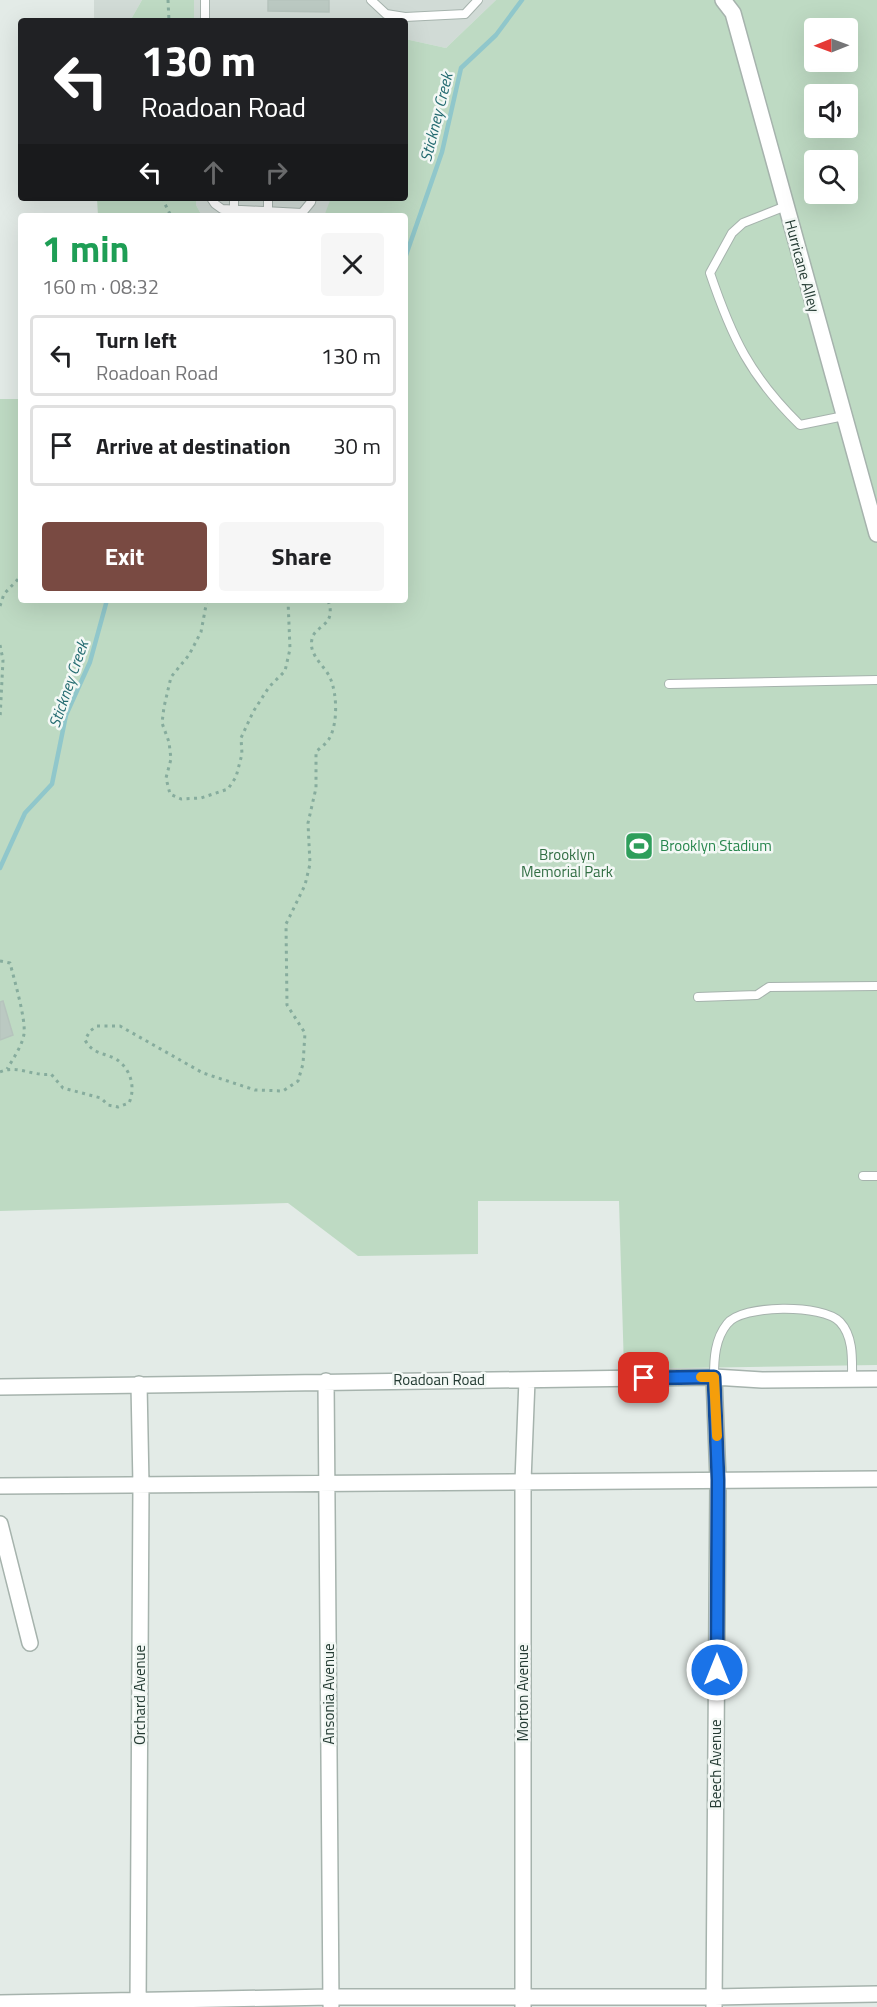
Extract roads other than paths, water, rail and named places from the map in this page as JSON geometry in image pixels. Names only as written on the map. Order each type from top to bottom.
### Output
[{"type":"street","name":"Hurricane Alley","points":[[723,0],[732,13],[877,534]]},
{"type":"street","name":"Roadoan Road","points":[[0,1387],[714,1377],[762,1380],[877,1379]]},
{"type":"street","name":"Beech Avenue","points":[[714,1377],[718,1480],[714,2002]]},
{"type":"street","name":"Morton Avenue","points":[[523,2002],[523,1481],[527,1380]]},
{"type":"street","name":"Ansonia Avenue","points":[[326,1381],[331,2002]]},
{"type":"street","name":"Orchard Avenue","points":[[138,2004],[141,1485],[139,1384]]},
{"type":"street","points":[[0,1486],[877,1479]]},
{"type":"street","points":[[0,1524],[30,1643]]},
{"type":"street","points":[[0,2003],[714,2002],[877,1994]]},
{"type":"lane","points":[[205,0],[205,18]]},
{"type":"lane","points":[[371,0],[386,14],[405,17],[465,14],[478,0]]},
{"type":"lane","points":[[212,201],[222,209],[302,213],[311,201]]},
{"type":"lane","points":[[234,201],[234,209]]},
{"type":"lane","points":[[268,201],[268,211]]},
{"type":"lane","points":[[786,206],[743,223],[732,233],[710,273],[723,312],[740,351],[774,400],[800,424],[844,417]]},
{"type":"lane","points":[[669,684],[877,680]]},
{"type":"lane","points":[[698,996],[757,995],[769,987],[877,986]]},
{"type":"lane","points":[[862,1176],[877,1176]]},
{"type":"lane","points":[[714,1377],[714,1359],[718,1339],[728,1323],[740,1314],[757,1311],[814,1310],[827,1313],[840,1322],[848,1335],[852,1356],[852,1379]]},
{"type":"waterway","name":"Stickney Creek","points":[[408,249],[442,152],[461,68],[496,35],[522,0]]},
{"type":"waterway","name":"Stickney Creek","points":[[0,868],[25,813],[52,784],[66,715],[90,662],[106,603]]},
{"type":"place","name":"Brooklyn Stadium","points":[[639,846]]},
{"type":"park label","name":"Brooklyn Memorial Park","points":[[567,864]]}]
